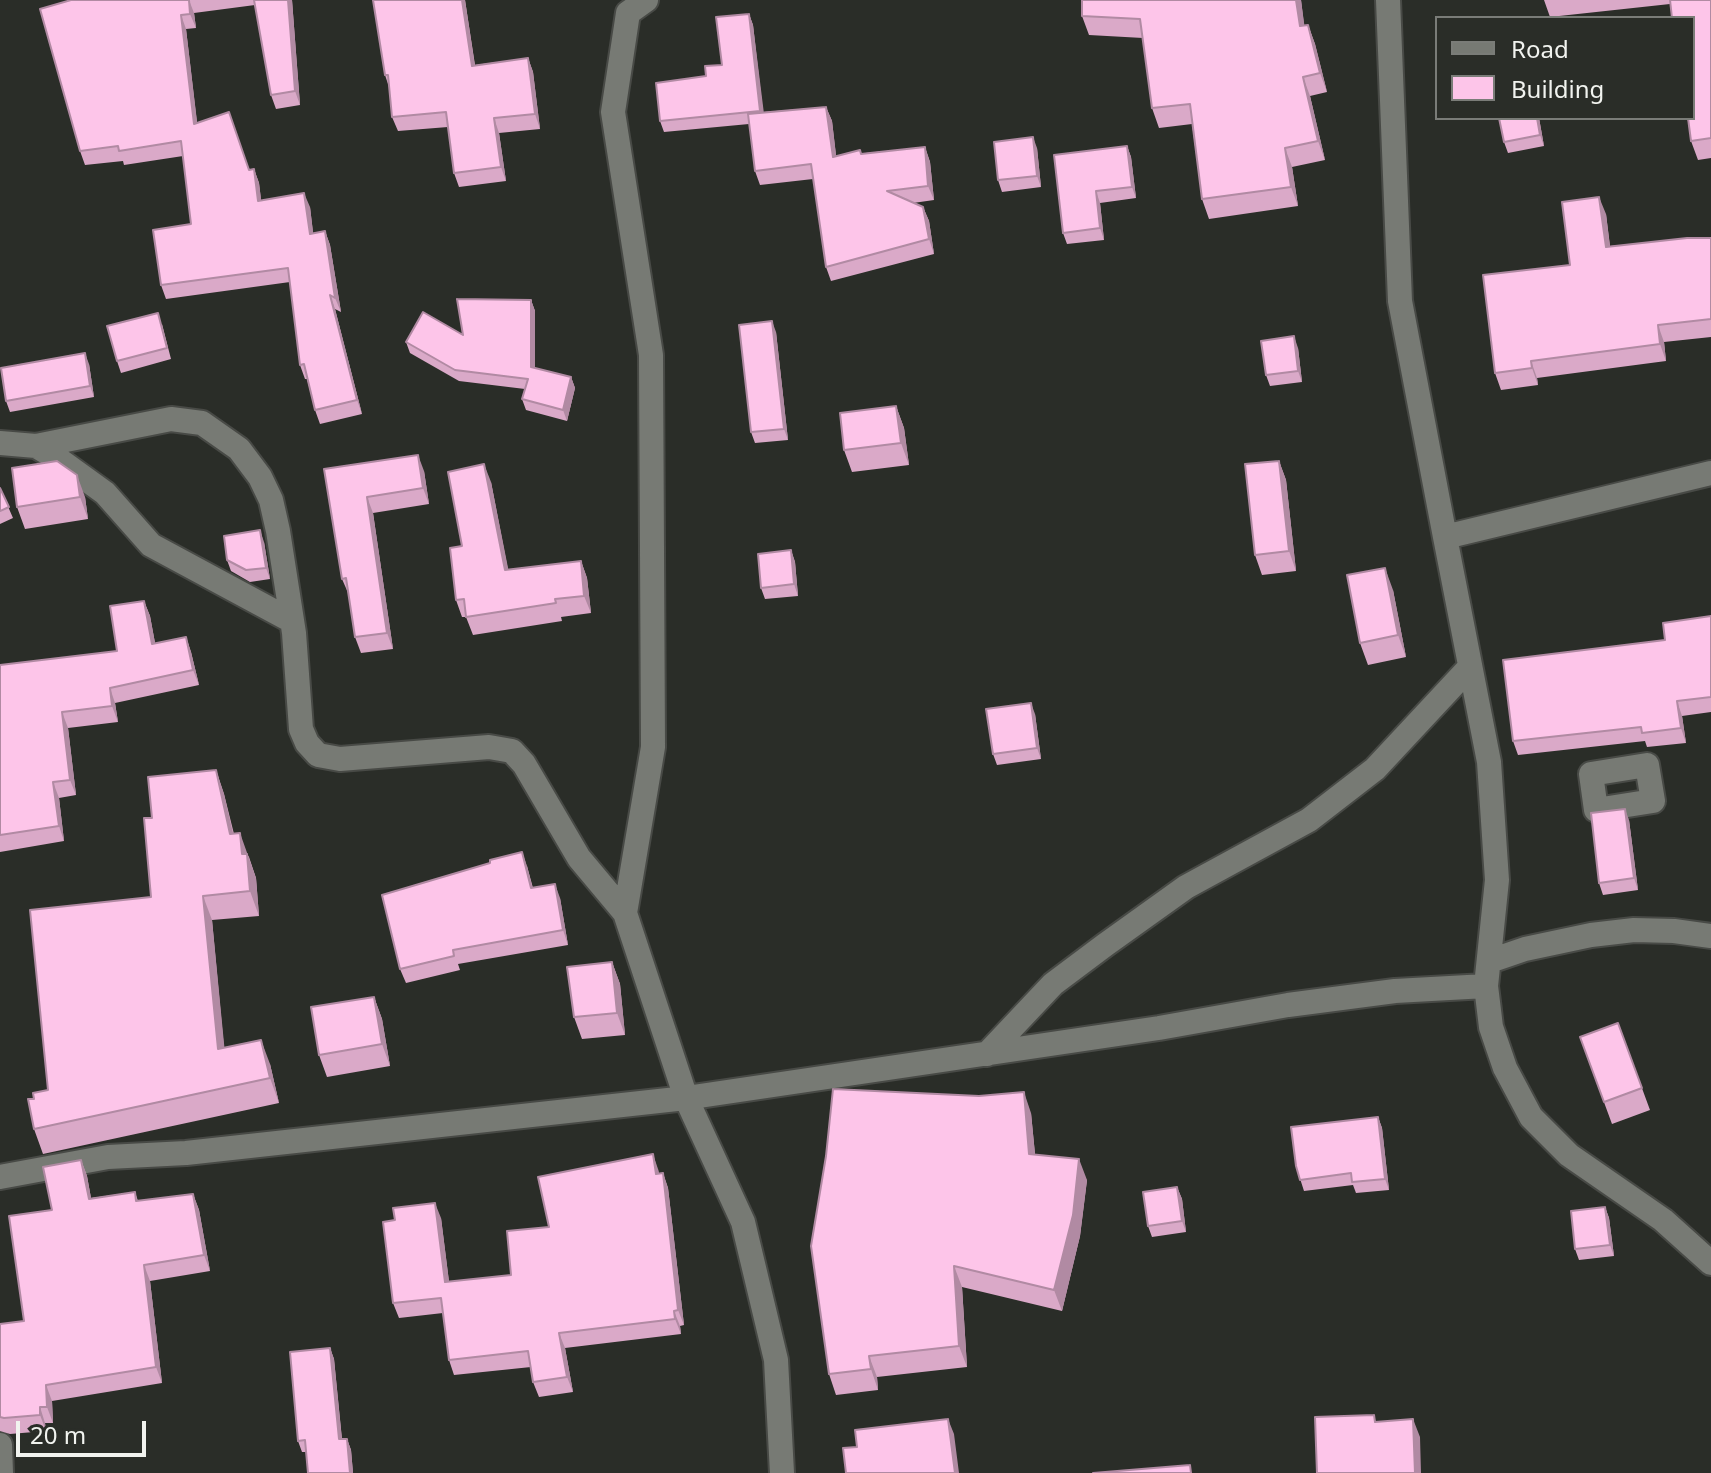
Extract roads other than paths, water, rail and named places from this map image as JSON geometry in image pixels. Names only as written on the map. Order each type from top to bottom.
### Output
[{"type":"street","points":[[1388,0],[1400,301],[1489,762],[1497,880],[1486,986],[1491,1027],[1505,1068],[1531,1117],[1569,1155],[1663,1220],[1711,1263]]},
{"type":"street","points":[[625,913],[653,747],[651,355],[613,112],[632,4]]},
{"type":"street","points":[[0,443],[36,446],[171,419],[202,423],[239,449],[260,477],[271,500],[292,621],[301,729],[307,743],[318,755],[340,759],[489,747],[512,751],[524,764],[579,858],[625,913],[686,1098],[743,1222],[776,1360],[782,1473]]},
{"type":"street","points":[[36,446],[105,493],[151,545],[292,621]]},
{"type":"street","points":[[1445,537],[1711,473]]},
{"type":"street","points":[[987,1054],[1053,984],[1105,945],[1186,887],[1309,820],[1375,769],[1470,667]]},
{"type":"street","points":[[1490,961],[1525,949],[1591,935],[1634,930],[1711,936]]},
{"type":"street","points":[[0,1177],[108,1157],[186,1153],[686,1098],[1159,1028],[1288,1005],[1395,991],[1486,986]]},
{"type":"street","points":[[0,1445],[1,1473]]}]
